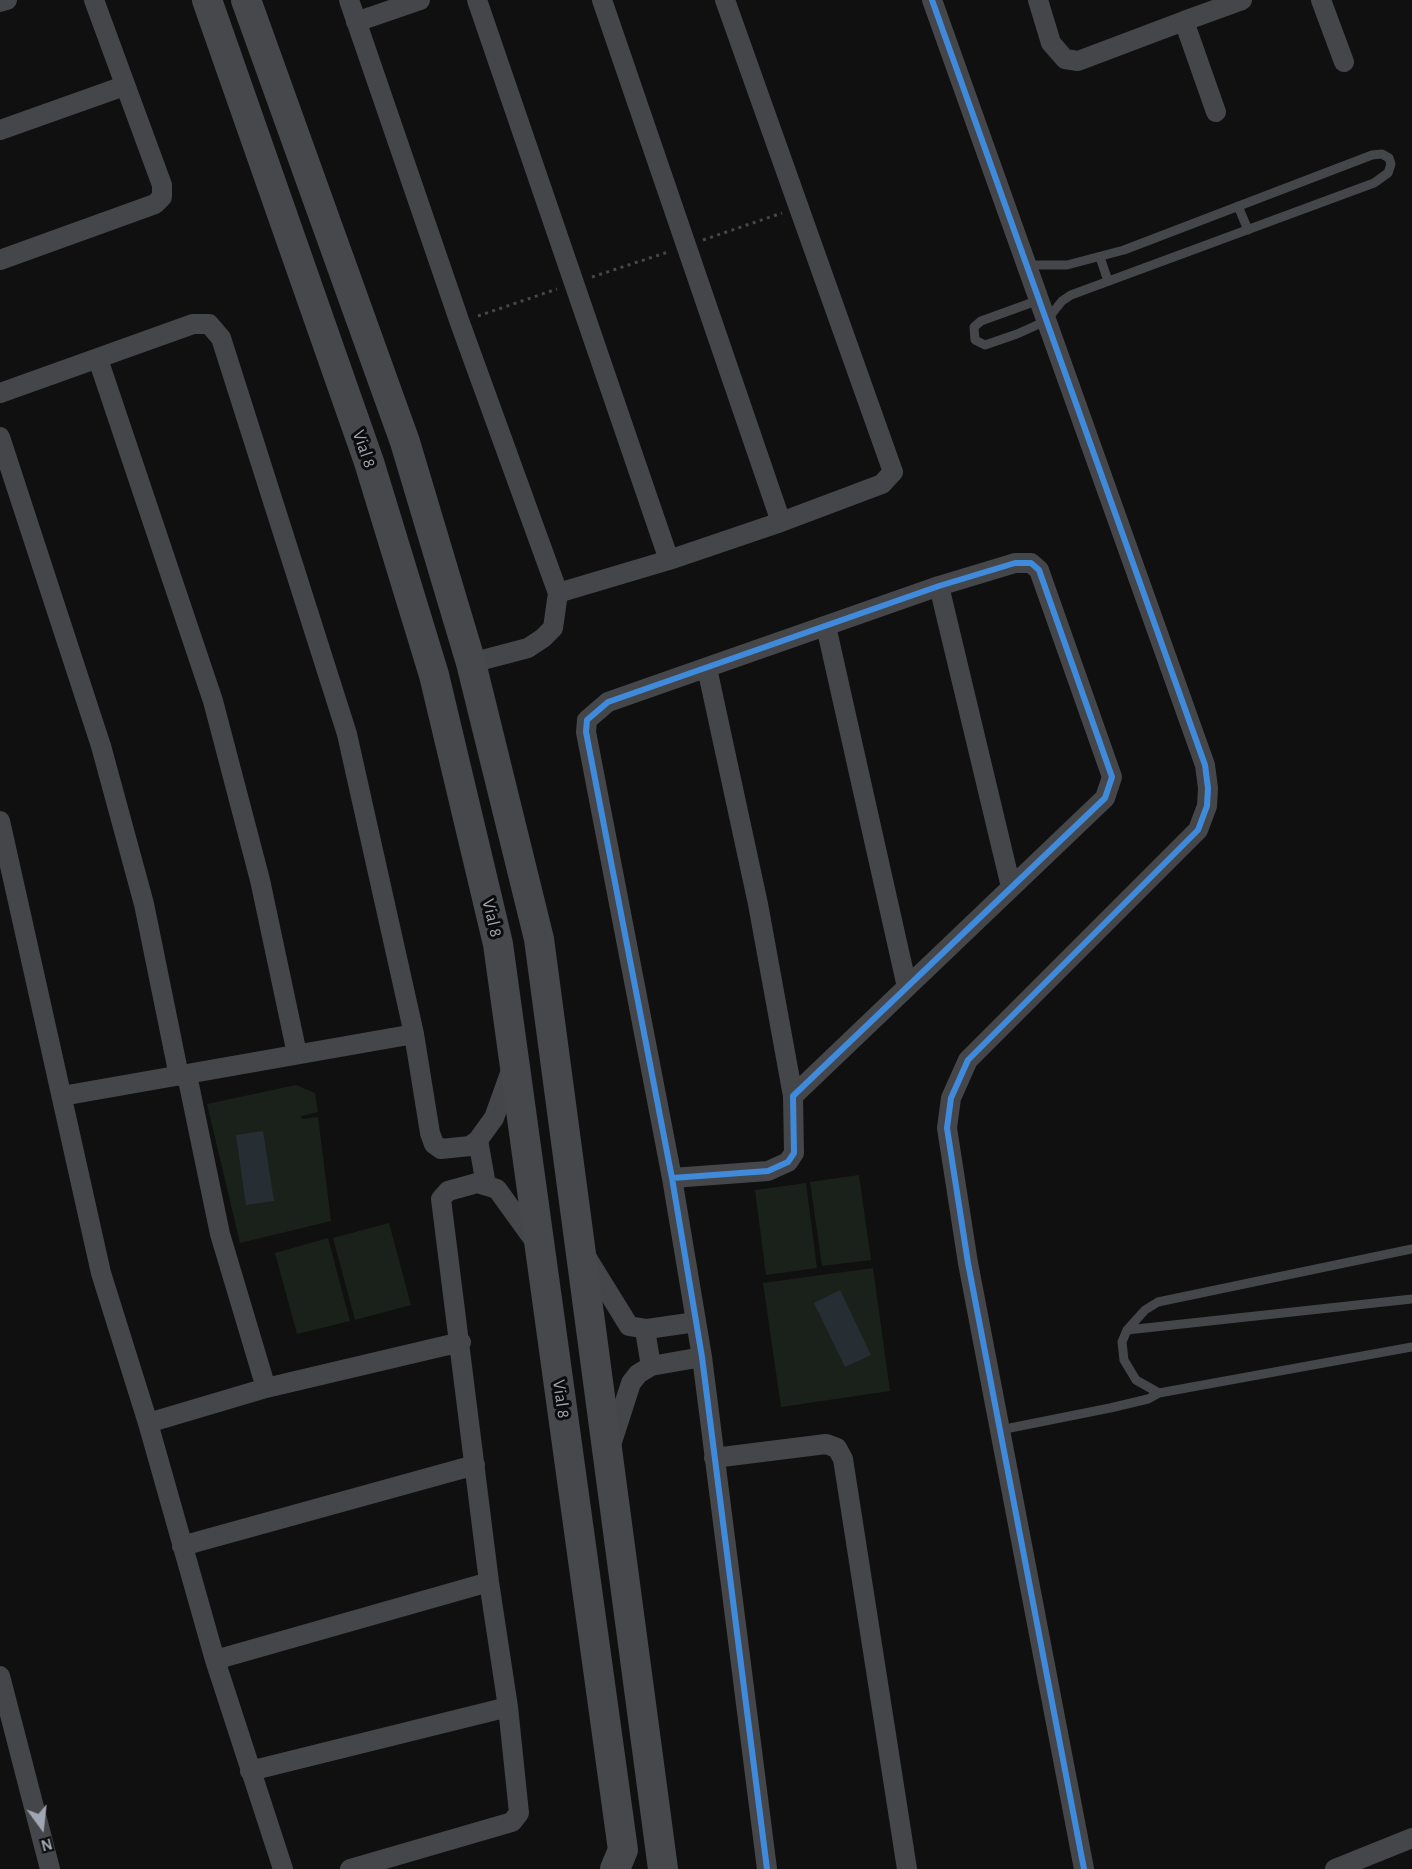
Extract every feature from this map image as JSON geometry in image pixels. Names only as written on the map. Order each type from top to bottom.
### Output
[{"type":"main road","name":"Vial 8","points":[[207,0],[369,462],[434,675],[498,944],[622,1851],[615,1869]]},
{"type":"main road","points":[[246,0],[405,442],[471,663],[539,939],[582,1247],[663,1869]]},
{"type":"street","points":[[0,3],[7,0]]},
{"type":"street","points":[[0,260],[155,204],[162,197],[162,185],[94,0]]},
{"type":"street","points":[[263,0],[266,56]]},
{"type":"street","points":[[349,0],[460,323],[558,593],[553,628],[543,639],[528,648],[471,663]]},
{"type":"street","points":[[356,22],[420,0]]},
{"type":"street","points":[[477,0],[669,560]]},
{"type":"street","points":[[602,0],[781,522]]},
{"type":"street","points":[[558,593],[669,560],[781,522],[882,484],[893,472],[725,0]]},
{"type":"street","points":[[932,0],[1205,765],[1208,788],[1206,806],[1198,830],[968,1060],[951,1098],[947,1128],[1000,1430],[1084,1869]]},
{"type":"street","points":[[1038,0],[1051,44],[1065,59],[1078,61],[1242,0]]},
{"type":"street","points":[[1321,0],[1344,62]]},
{"type":"street","points":[[1184,21],[1216,112]]},
{"type":"street","points":[[0,130],[124,86]]},
{"type":"street","points":[[0,393],[193,324],[209,324],[221,338],[347,734],[414,1034],[430,1133],[434,1144],[441,1149],[470,1146],[478,1140],[494,1118],[514,1062]]},
{"type":"street","points":[[98,359],[213,701],[260,880],[297,1054]]},
{"type":"street","points":[[0,437],[100,746],[144,904],[220,1234],[266,1388]]},
{"type":"street","points":[[767,1869],[702,1356],[672,1178],[586,732],[587,720],[608,702],[939,586],[1015,563],[1031,563],[1039,570],[1112,777],[1105,798],[793,1096]]},
{"type":"street","points":[[939,586],[1011,887]]},
{"type":"street","points":[[826,626],[907,987]]},
{"type":"street","points":[[672,1178],[768,1171],[788,1162],[794,1153],[793,1096],[758,904],[707,668]]},
{"type":"street","points":[[0,820],[101,1274],[148,1423],[216,1660],[283,1869]]},
{"type":"street","points":[[62,1096],[414,1034]]},
{"type":"street","points":[[478,1140],[486,1185]]},
{"type":"street","points":[[350,1869],[512,1822],[517,1818],[519,1812],[508,1707],[489,1582],[461,1342],[441,1199],[448,1191],[477,1183],[497,1189],[504,1195],[541,1250]]},
{"type":"street","points":[[582,1247],[621,1318],[629,1326],[645,1330],[696,1322]]},
{"type":"street","points":[[645,1330],[651,1366]]},
{"type":"street","points":[[148,1423],[266,1388],[461,1342]]},
{"type":"street","points":[[609,1450],[631,1383],[638,1374],[651,1366],[702,1356]]},
{"type":"street","points":[[714,1458],[826,1444],[837,1448],[843,1459],[907,1869]]},
{"type":"street","points":[[182,1546],[475,1465]]},
{"type":"street","points":[[216,1660],[489,1582]]},
{"type":"street","points":[[0,1676],[7,1726],[50,1869]]},
{"type":"street","points":[[250,1771],[508,1707]]},
{"type":"street","points":[[1335,1869],[1366,1863],[1412,1838]]},
{"type":"lane","points":[[1026,265],[1054,266],[1100,257],[1372,155],[1382,154],[1389,158],[1391,164],[1388,173],[1374,183],[1071,295],[1062,301],[1046,321],[985,345],[975,340],[974,327],[981,321],[1039,300]]},
{"type":"lane","points":[[1238,206],[1248,230]]},
{"type":"lane","points":[[1100,257],[1108,281]]},
{"type":"lane","points":[[1159,1393],[1136,1380],[1125,1360],[1122,1342],[1127,1330],[1145,1310],[1158,1302],[1412,1249]]},
{"type":"lane","points":[[1127,1330],[1412,1299]]},
{"type":"lane","points":[[1000,1430],[1110,1408],[1148,1399],[1159,1393],[1412,1347]]},
{"type":"path","points":[[460,323],[798,208]]},
{"type":"shaded area","points":[[296,1085],[315,1093],[318,1112],[301,1116],[302,1119],[318,1117],[331,1221],[240,1243],[207,1104]]},
{"type":"shaded area","points":[[263,1131],[274,1201],[246,1205],[236,1135]]},
{"type":"shaded area","points":[[859,1175],[871,1260],[822,1266],[810,1182]]},
{"type":"shaded area","points":[[806,1183],[817,1268],[766,1275],[755,1190]]},
{"type":"shaded area","points":[[389,1223],[411,1305],[355,1320],[333,1238]]},
{"type":"shaded area","points":[[328,1238],[350,1321],[297,1334],[275,1253]]},
{"type":"shaded area","points":[[873,1268],[890,1391],[781,1407],[763,1283]]},
{"type":"shaded area","points":[[840,1290],[871,1355],[845,1367],[814,1303]]},
{"type":"cycle path","points":[[932,0],[1205,765],[1208,788],[1207,806],[1198,830],[968,1060],[951,1098],[947,1128],[968,1263],[1084,1869]]},
{"type":"cycle path","points":[[672,1178],[768,1171],[788,1162],[794,1153],[793,1096],[1105,798],[1112,777],[1039,570],[1031,563],[1015,563],[939,586],[608,702],[587,720],[586,732],[672,1178],[702,1357],[767,1869]]}]
